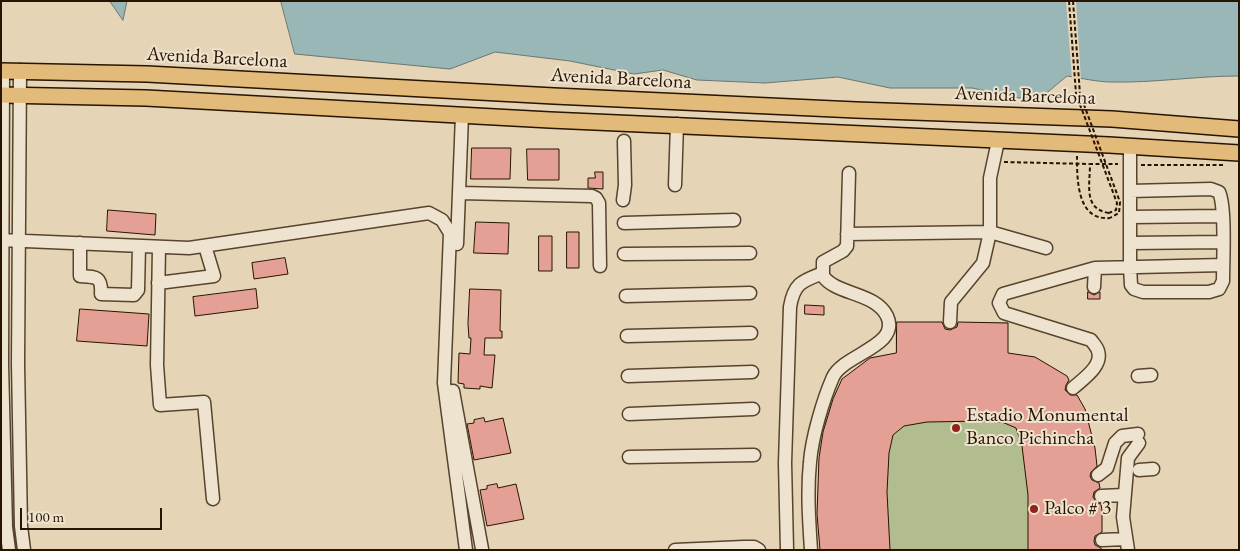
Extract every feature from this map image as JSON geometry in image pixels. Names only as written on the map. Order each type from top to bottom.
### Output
[{"type":"main road","name":"Avenida Barcelona","points":[[2,70],[147,74],[554,96],[1112,120],[1239,129]]},
{"type":"main road","points":[[2,95],[146,98],[550,120],[677,124],[852,134],[1110,145],[1237,155]]},
{"type":"main road","points":[[550,120],[559,110],[558,100],[554,96]]},
{"type":"main road","points":[[579,121],[574,117],[572,106],[577,99],[582,97]]},
{"type":"main road","points":[[832,132],[840,125],[841,120],[833,109]]},
{"type":"main road","points":[[852,134],[846,126],[846,120],[851,112],[856,110]]},
{"type":"main road","points":[[974,139],[979,137],[984,127],[979,114]]},
{"type":"main road","points":[[998,141],[994,137],[992,128],[1000,115]]},
{"type":"main road","points":[[1110,145],[1115,143],[1121,133],[1119,125],[1112,120]]},
{"type":"main road","points":[[1136,147],[1133,134],[1137,126],[1145,122]]},
{"type":"street","points":[[2,70],[2,364],[8,550]]},
{"type":"street","points":[[20,70],[18,364],[21,526],[24,550]]},
{"type":"street","points":[[462,115],[452,381],[482,549]]},
{"type":"street","points":[[675,185],[677,124]]},
{"type":"street","points":[[623,200],[625,185],[624,141]]},
{"type":"street","points":[[950,322],[950,302],[983,263],[990,232],[990,178],[998,141]]},
{"type":"street","points":[[1130,191],[1214,190],[1220,195],[1223,265],[1222,285],[1219,289],[1214,291],[1142,292],[1137,291],[1132,284],[1130,266],[1130,191],[1130,164],[1136,147]]},
{"type":"street","points":[[811,550],[808,494],[810,460],[823,405],[837,370],[882,341],[886,336],[888,323],[884,312],[876,304],[825,279],[823,273],[822,265],[825,260],[846,249],[849,173]]},
{"type":"street","points":[[460,193],[592,196],[596,198],[599,203],[600,266]]},
{"type":"street","points":[[2,240],[189,248],[429,213],[442,220],[450,232],[444,383],[466,550]]},
{"type":"street","points":[[1130,217],[1222,216]]},
{"type":"street","points":[[624,223],[734,220]]},
{"type":"street","points":[[848,234],[990,232],[1046,248]]},
{"type":"street","points":[[1130,243],[1223,242]]},
{"type":"street","points":[[80,243],[80,276],[95,277],[99,280],[101,294],[134,295],[138,290],[139,246]]},
{"type":"street","points":[[158,283],[214,276],[205,246]]},
{"type":"street","points":[[159,247],[157,365],[160,405],[204,402],[212,499]]},
{"type":"street","points":[[624,254],[750,253]]},
{"type":"street","points":[[1073,388],[1088,375],[1098,362],[1098,351],[1091,340],[1004,313],[999,303],[1003,294],[1094,268],[1223,265]]},
{"type":"street","points":[[1094,268],[1094,287]]},
{"type":"street","points":[[787,550],[785,463],[790,307],[796,287],[806,279],[823,273]]},
{"type":"street","points":[[626,296],[750,293]]},
{"type":"street","points":[[627,336],[751,333]]},
{"type":"street","points":[[628,376],[752,372]]},
{"type":"street","points":[[629,414],[753,409]]},
{"type":"street","points":[[1098,475],[1107,468],[1115,443],[1122,436],[1138,439],[1128,458],[1124,495],[1123,517],[1127,544],[1102,540]]},
{"type":"street","points":[[629,457],[754,455]]},
{"type":"street","points":[[1139,470],[1153,469]]},
{"type":"street","points":[[1101,496],[1124,495]]},
{"type":"street","points":[[675,550],[744,546],[760,550]]},
{"type":"path","points":[[1069,1],[1076,94],[1117,203],[1116,210],[1109,213],[1099,212],[1092,205],[1090,196],[1090,164]]},
{"type":"path","points":[[1073,1],[1080,94],[1120,202],[1119,213],[1110,218],[1101,219],[1090,214],[1080,199],[1077,156]]},
{"type":"path","points":[[1001,162],[1224,166],[1237,155]]},
{"type":"green space","name":"Estadio Monumental Banco Pichincha","points":[[895,322],[1008,322],[1008,353],[1035,357],[1067,376],[1085,409],[1095,448],[1102,511],[1101,550],[820,550],[817,514],[819,449],[827,409],[842,379],[870,358],[896,353]]},
{"type":"water","points":[[110,1],[127,1],[123,20]]},
{"type":"water","points":[[281,1],[1239,1],[1239,76],[1128,82],[1101,81],[1067,76],[1043,96],[1019,98],[972,88],[890,88],[838,77],[765,83],[697,80],[663,70],[634,74],[570,61],[495,52],[450,69],[295,54]]},
{"type":"pier","points":[[1066,1],[1076,1],[1081,80],[1072,79]]},
{"type":"building","points":[[472,148],[511,148],[510,179],[471,179]]},
{"type":"building","points":[[527,149],[559,149],[559,180],[528,180]]},
{"type":"building","points":[[595,172],[603,172],[603,189],[588,188],[588,178],[595,178]]},
{"type":"building","points":[[108,210],[156,214],[155,235],[107,231]]},
{"type":"building","points":[[476,222],[509,223],[508,254],[474,253]]},
{"type":"building","points":[[567,232],[579,232],[579,268],[567,268]]},
{"type":"building","points":[[539,236],[552,236],[552,271],[539,271]]},
{"type":"building","points":[[285,258],[288,274],[254,279],[252,263]]},
{"type":"building","points":[[256,289],[258,308],[195,316],[193,297]]},
{"type":"building","points":[[470,289],[501,290],[500,331],[502,331],[502,338],[485,338],[484,355],[495,355],[492,388],[480,386],[480,389],[464,388],[464,384],[458,383],[459,353],[470,354],[471,338],[469,338],[468,324]]},
{"type":"building","points":[[1088,292],[1094,295],[1100,292],[1100,299],[1088,299]]},
{"type":"building","points":[[805,305],[824,306],[824,315],[805,314]]},
{"type":"building","points":[[80,309],[149,314],[147,346],[77,341]]},
{"type":"building","name":"Estadio Monumental Banco Pichincha","points":[[897,322],[942,322],[945,329],[950,330],[957,327],[958,322],[1008,323],[1008,353],[1035,357],[1067,376],[1069,380],[1065,390],[1070,395],[1077,395],[1085,409],[1095,448],[1097,466],[1090,476],[1092,480],[1099,483],[1100,488],[1094,492],[1093,497],[1097,503],[1101,504],[1102,532],[1095,536],[1094,541],[1095,545],[1101,548],[1101,550],[1028,550],[1028,495],[1022,446],[1016,428],[1002,422],[982,421],[927,422],[904,426],[893,435],[889,453],[887,492],[890,550],[820,550],[817,514],[819,458],[823,432],[833,399],[842,379],[870,358],[896,353]]},
{"type":"building","points":[[484,418],[485,422],[503,418],[511,453],[474,460],[467,424]]},
{"type":"building","points":[[497,484],[498,488],[516,484],[524,519],[487,526],[480,490]]},
{"type":"place","name":"Estadio Monumental Banco Pichincha","points":[[956,428]]},
{"type":"place","name":"Palco # 3","points":[[1034,509]]}]
